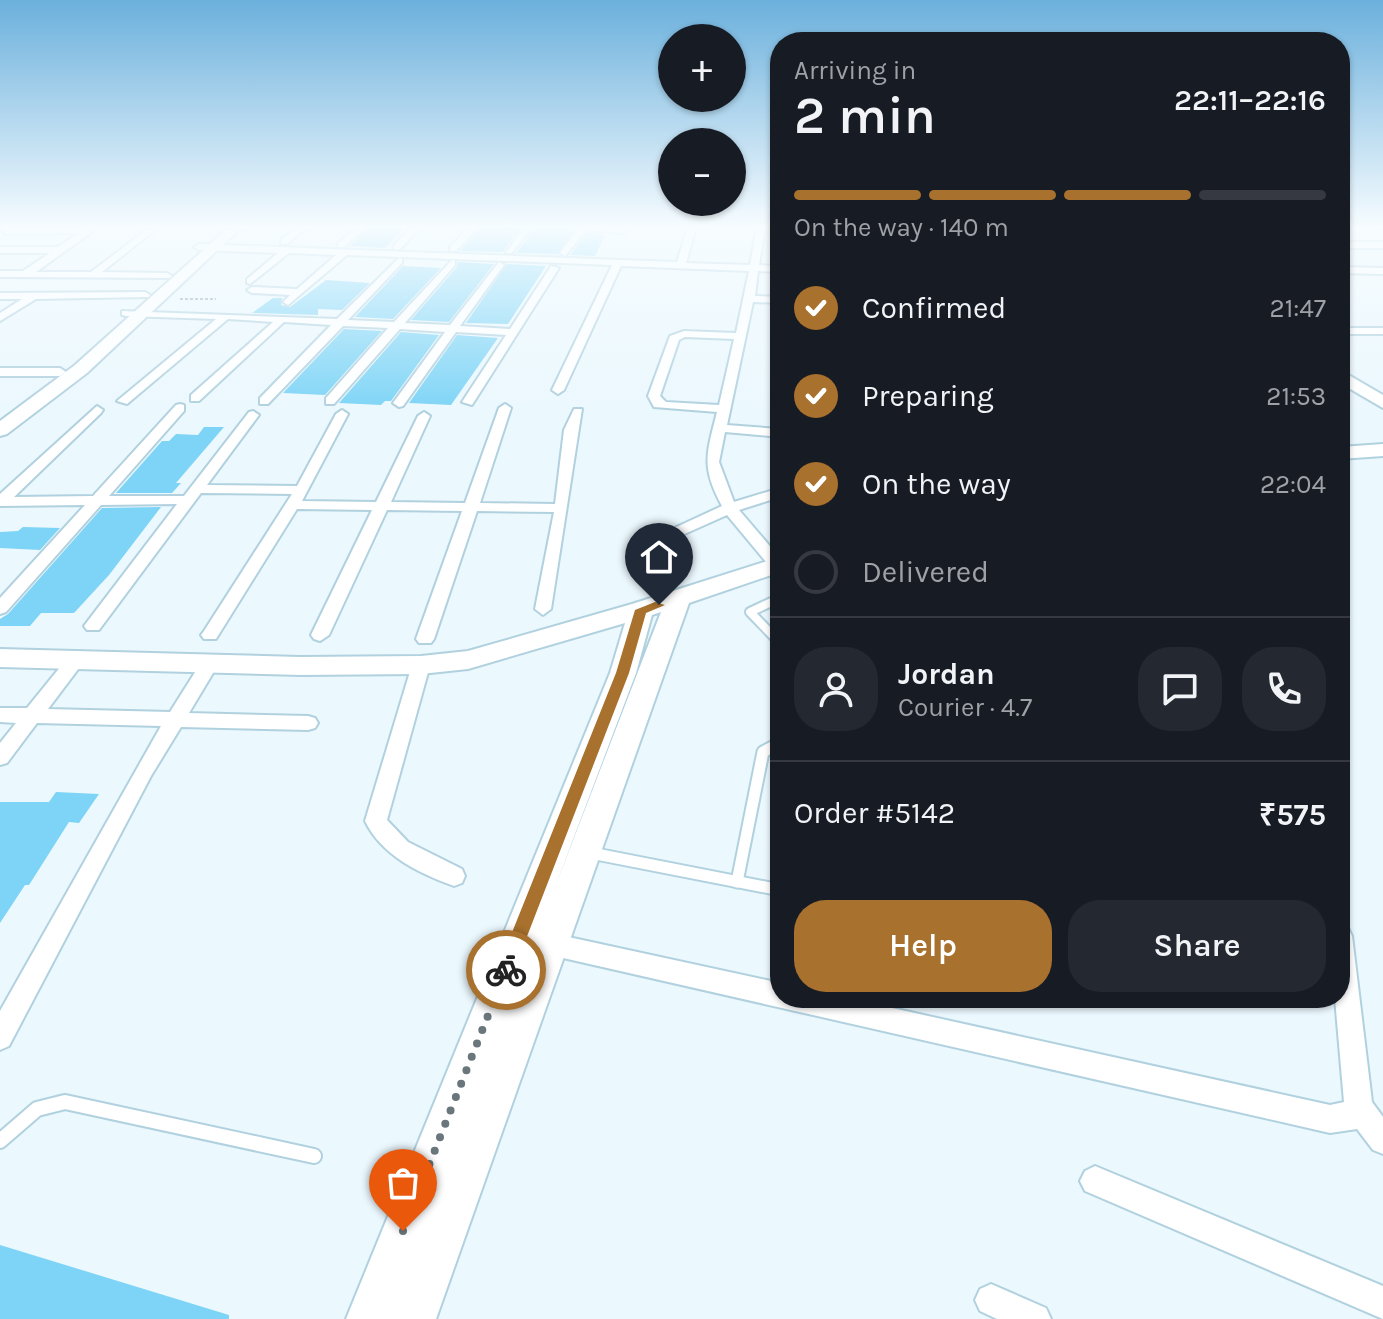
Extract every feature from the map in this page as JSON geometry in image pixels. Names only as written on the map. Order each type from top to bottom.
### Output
[{"type":"street","points":[[152,297],[158,289]]},
{"type":"street","points":[[0,419],[161,289]]},
{"type":"street","points":[[275,289],[299,292]]},
{"type":"street","points":[[288,302],[303,289]]},
{"type":"street","points":[[264,401],[373,289]]},
{"type":"street","points":[[330,401],[429,289]]},
{"type":"street","points":[[399,403],[482,289]]},
{"type":"street","points":[[468,402],[540,289]]},
{"type":"street","points":[[558,390],[606,289]]},
{"type":"street","points":[[751,289],[712,462],[713,474],[730,508],[770,555]]},
{"type":"street","points":[[0,296],[152,297]]},
{"type":"street","points":[[0,318],[33,296]]},
{"type":"street","points":[[749,299],[770,300]]},
{"type":"street","points":[[0,430],[60,387],[132,314],[226,316],[511,332]]},
{"type":"street","points":[[123,401],[226,316]]},
{"type":"street","points":[[195,398],[282,319]]},
{"type":"street","points":[[1350,331],[1383,331]]},
{"type":"street","points":[[723,409],[665,406],[658,404],[654,396],[674,338],[684,334],[740,336]]},
{"type":"street","points":[[1350,369],[1383,390]]},
{"type":"street","points":[[0,372],[60,372]]},
{"type":"street","points":[[1350,382],[1383,403]]},
{"type":"street","points":[[0,608],[180,408]]},
{"type":"street","points":[[425,639],[505,408]]},
{"type":"street","points":[[0,501],[97,410]]},
{"type":"street","points":[[543,609],[562,508],[571,430],[578,412]]},
{"type":"street","points":[[210,635],[302,490],[342,414]]},
{"type":"street","points":[[93,626],[253,415]]},
{"type":"street","points":[[320,635],[424,416]]},
{"type":"street","points":[[718,428],[770,432]]},
{"type":"street","points":[[1350,452],[1383,450]]},
{"type":"street","points":[[0,501],[302,490]]},
{"type":"street","points":[[675,533],[730,508],[770,495]]},
{"type":"street","points":[[290,505],[562,508]]},
{"type":"street","points":[[0,658],[421,665],[492,655],[770,568]]},
{"type":"street","points":[[413,1319],[678,599]]},
{"type":"street","points":[[369,1319],[623,673],[641,610]]},
{"type":"street","points":[[0,757],[76,660]]},
{"type":"street","points":[[0,1037],[144,770],[210,663]]},
{"type":"street","points":[[421,665],[376,821],[384,837],[401,850],[454,876]]},
{"type":"street","points":[[0,715],[308,723]]},
{"type":"street","points":[[550,944],[770,994]]},
{"type":"street","points":[[835,1008],[1330,1119],[1349,1118],[1358,1107]]},
{"type":"street","points":[[1349,1008],[1358,1107],[1383,1140]]},
{"type":"street","points":[[1095,1181],[1383,1304]]},
{"type":"street","points":[[991,1300],[1035,1319]]},
{"type":"lane","points":[[770,603],[750,612],[770,634]]},
{"type":"lane","points":[[737,882],[763,752],[770,748]]},
{"type":"lane","points":[[584,852],[770,888]]},
{"type":"lane","points":[[0,1141],[26,1114],[47,1102],[65,1102],[314,1156]]},
{"type":"path","points":[[152,297],[216,299]]},
{"type":"building","points":[[315,289],[364,289],[342,310],[318,309],[318,315],[252,313],[273,298],[282,298],[281,305],[290,307]]},
{"type":"building","points":[[382,289],[422,289],[393,319],[355,317]]},
{"type":"building","points":[[438,289],[475,289],[449,322],[411,320]]},
{"type":"building","points":[[490,289],[531,289],[508,324],[466,323]]},
{"type":"building","points":[[344,329],[382,331],[325,395],[283,393]]},
{"type":"building","points":[[401,332],[439,335],[391,401],[381,405],[339,403]]},
{"type":"building","points":[[457,335],[498,338],[451,405],[409,403]]},
{"type":"building","points":[[204,427],[224,427],[176,483],[181,483],[172,493],[116,493],[162,441],[169,441],[176,434],[198,435]]},
{"type":"building","points":[[161,507],[109,575],[74,613],[41,613],[30,626],[0,626],[0,619],[8,614],[102,508]]},
{"type":"building","points":[[23,527],[60,528],[40,550],[0,548],[0,532],[18,531]]},
{"type":"building","points":[[56,792],[99,794],[79,823],[69,822],[29,885],[25,885],[0,923],[0,802],[49,802]]},
{"type":"building","points":[[0,1245],[229,1315],[229,1319],[0,1319]]},
{"type":"way so far","points":[[403,1231],[506,970]]},
{"type":"route","points":[[506,970],[623,673],[641,610],[659,605]]}]
